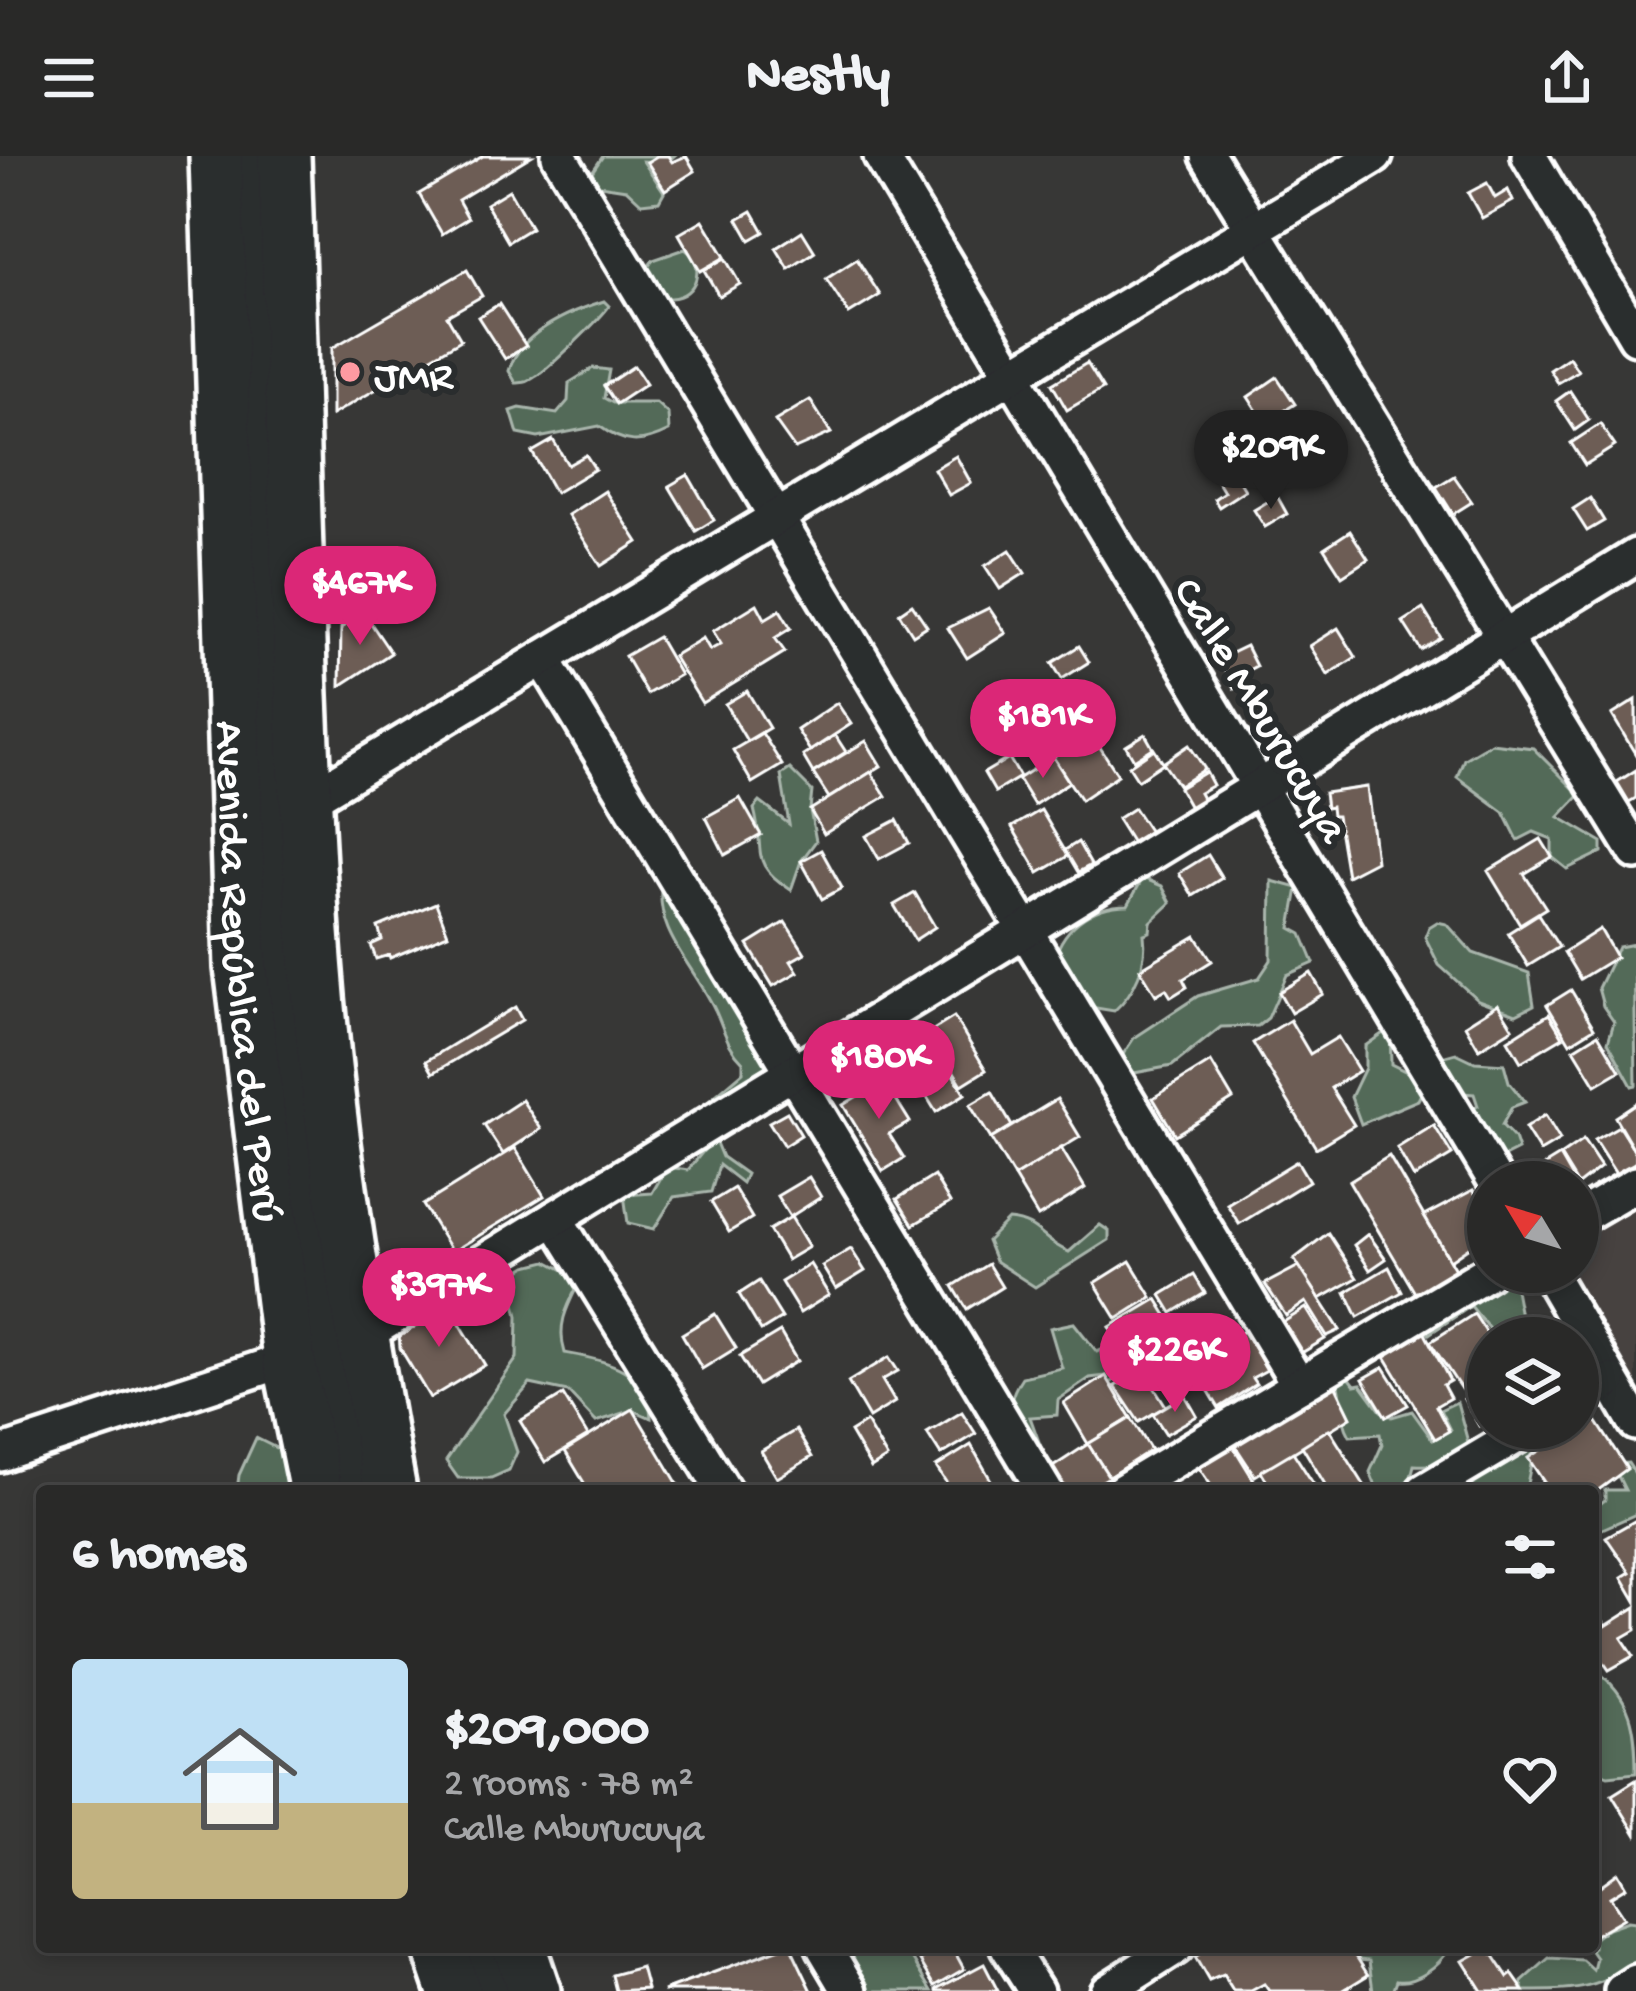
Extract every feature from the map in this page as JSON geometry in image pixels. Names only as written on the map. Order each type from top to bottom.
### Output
[{"type":"highway","name":"Avenida República del Perú","points":[[216,156],[242,967],[289,1358],[315,1485]]},
{"type":"highway","name":"Avenida República del Perú","points":[[284,156],[311,900],[333,1139],[389,1485]]},
{"type":"highway","points":[[441,1953],[454,1991]]},
{"type":"highway","points":[[521,1953],[534,1991]]},
{"type":"street","points":[[248,156],[269,827],[293,1092],[327,1357],[356,1485]]},
{"type":"street","points":[[559,156],[1300,1385]]},
{"type":"street","name":"Calle Mburucuya","points":[[881,156],[1483,1161]]},
{"type":"street","points":[[1208,156],[1636,852]]},
{"type":"street","points":[[308,800],[1375,156]]},
{"type":"street","points":[[1529,156],[1636,337]]},
{"type":"street","points":[[362,1337],[1636,556]]},
{"type":"street","points":[[543,658],[1041,1485]]},
{"type":"street","points":[[1599,1206],[1636,1184]]},
{"type":"street","points":[[554,1218],[720,1485]]},
{"type":"street","points":[[1133,1485],[1467,1285]]},
{"type":"street","points":[[1561,1293],[1636,1423]]},
{"type":"street","points":[[0,1454],[289,1358]]},
{"type":"street","points":[[1599,1388],[1610,1381]]},
{"type":"street","points":[[1434,1485],[1495,1449]]},
{"type":"street","points":[[482,1953],[494,1991]]},
{"type":"street","points":[[828,1953],[850,1991]]},
{"type":"street","points":[[1012,1953],[1036,1991]]},
{"type":"street","points":[[1107,1991],[1167,1953]]},
{"type":"street","points":[[1622,1991],[1636,1982]]},
{"type":"shaded area","points":[[1636,1201],[1636,1386],[1599,1325],[1599,1317],[1594,1317],[1580,1293],[1599,1293],[1599,1224]]},
{"type":"green space","points":[[603,156],[674,156],[667,162],[643,161],[664,192],[659,201],[641,203],[626,189],[599,185],[592,172]]},
{"type":"green space","points":[[685,249],[697,271],[693,286],[680,296],[650,295],[645,271],[653,260]]},
{"type":"green space","points":[[604,301],[609,306],[562,354],[532,379],[516,383],[509,371],[534,335]]},
{"type":"green space","points":[[593,368],[609,370],[604,398],[613,403],[656,403],[668,414],[669,431],[633,441],[599,426],[538,438],[518,434],[511,411],[557,414],[568,401],[569,383]]},
{"type":"green space","points":[[1491,743],[1533,748],[1580,795],[1559,817],[1602,842],[1602,852],[1567,869],[1552,857],[1552,839],[1534,832],[1518,840],[1504,812],[1457,777],[1464,759]]},
{"type":"green space","points":[[790,769],[812,791],[816,841],[801,861],[791,890],[764,864],[754,809],[760,802],[789,824],[781,775]]},
{"type":"green space","points":[[1143,878],[1162,886],[1171,903],[1144,934],[1138,976],[1114,1011],[1084,1006],[1053,966],[1056,953],[1079,922],[1102,909],[1128,905]]},
{"type":"green space","points":[[662,881],[788,1060],[709,1114],[704,1105],[743,1072],[743,1062],[670,933],[661,900]]},
{"type":"green space","points":[[1272,881],[1298,888],[1291,928],[1302,934],[1314,963],[1287,975],[1268,1018],[1258,1026],[1221,1027],[1172,1066],[1134,1073],[1122,1056],[1134,1038],[1198,996],[1259,978],[1271,960]]},
{"type":"green space","points":[[1437,922],[1447,924],[1473,953],[1529,973],[1534,1005],[1516,1014],[1478,1000],[1439,965],[1425,937]]},
{"type":"green space","points":[[1634,944],[1636,1085],[1632,1086],[1608,1042],[1614,1022],[1598,988],[1618,947]]},
{"type":"green space","points":[[1390,1028],[1391,1064],[1427,1082],[1418,1100],[1361,1124],[1351,1097],[1365,1068],[1365,1046]]},
{"type":"green space","points":[[1456,1053],[1475,1062],[1504,1064],[1509,1082],[1525,1102],[1512,1107],[1502,1125],[1518,1150],[1500,1159],[1463,1113],[1478,1106],[1474,1094],[1437,1091],[1432,1067]]},
{"type":"green space","points":[[714,1138],[722,1157],[746,1174],[742,1183],[719,1165],[711,1192],[674,1197],[654,1229],[628,1223],[624,1195],[652,1193],[667,1167],[688,1170]]},
{"type":"green space","points":[[1008,1220],[1034,1228],[1069,1252],[1100,1225],[1109,1231],[1109,1240],[1035,1287],[995,1261],[987,1241]]},
{"type":"green space","points":[[547,1261],[581,1279],[563,1324],[565,1353],[610,1364],[634,1378],[648,1401],[651,1418],[633,1410],[596,1422],[568,1392],[530,1384],[504,1414],[517,1452],[509,1470],[491,1478],[458,1478],[446,1461],[517,1358],[518,1316],[509,1277]]},
{"type":"green space","points":[[1475,1293],[1516,1293],[1521,1317],[1480,1317],[1471,1306],[1429,1334],[1421,1326]]},
{"type":"green space","points":[[1074,1323],[1097,1352],[1127,1339],[1138,1359],[1129,1372],[1110,1383],[1105,1376],[1090,1378],[1058,1400],[1057,1415],[1030,1417],[1047,1464],[1023,1480],[1007,1466],[1011,1399],[1022,1377],[1062,1368],[1050,1328]]},
{"type":"green space","points":[[1345,1372],[1355,1385],[1361,1384],[1381,1411],[1392,1417],[1412,1411],[1433,1440],[1450,1430],[1440,1410],[1457,1402],[1467,1443],[1444,1462],[1414,1465],[1410,1481],[1376,1485],[1370,1472],[1382,1445],[1380,1434],[1350,1436],[1338,1381]]},
{"type":"green space","points":[[256,1438],[294,1457],[310,1485],[238,1485]]},
{"type":"green space","points":[[1508,1449],[1540,1449],[1533,1454],[1528,1485],[1471,1485],[1463,1478]]},
{"type":"green space","points":[[1628,1463],[1636,1475],[1636,1514],[1599,1530],[1599,1504],[1605,1500],[1605,1490],[1625,1490],[1612,1464]]},
{"type":"green space","points":[[1599,1673],[1624,1702],[1635,1742],[1636,1773],[1608,1776],[1599,1772]]},
{"type":"green space","points":[[1636,1922],[1636,1964],[1583,1988],[1524,1991],[1522,1982],[1549,1958],[1582,1960],[1593,1970],[1599,1935]]},
{"type":"green space","points":[[834,1953],[909,1953],[932,1991],[858,1991]]},
{"type":"green space","points":[[1358,1953],[1446,1953],[1426,1972],[1397,1980],[1393,1991],[1373,1991],[1369,1961],[1359,1960]]},
{"type":"building","points":[[483,156],[531,156],[458,200],[468,218],[442,234],[419,194]]},
{"type":"building","points":[[668,156],[672,162],[686,156],[695,171],[665,190],[647,162]]},
{"type":"building","points":[[1487,183],[1495,198],[1508,190],[1513,201],[1482,218],[1468,193]]},
{"type":"building","points":[[509,190],[531,228],[508,242],[486,204]]},
{"type":"building","points":[[752,211],[764,232],[750,240],[738,219]]},
{"type":"building","points":[[703,220],[725,257],[700,271],[679,234]]},
{"type":"building","points":[[802,231],[815,252],[789,269],[776,248]]},
{"type":"building","points":[[725,258],[740,284],[719,296],[704,270]]},
{"type":"building","points":[[857,259],[880,295],[849,314],[826,279]]},
{"type":"building","points":[[467,270],[482,296],[447,316],[461,340],[332,415],[332,348]]},
{"type":"building","points":[[499,304],[526,346],[505,359],[478,317]]},
{"type":"building","points":[[1569,357],[1578,371],[1558,383],[1550,370]]},
{"type":"building","points":[[1087,363],[1103,389],[1067,410],[1052,384]]},
{"type":"building","points":[[634,366],[646,384],[616,404],[604,386]]},
{"type":"building","points":[[1277,377],[1295,404],[1265,423],[1248,397]]},
{"type":"building","points":[[1570,391],[1589,420],[1575,430],[1556,401]]},
{"type":"building","points":[[810,400],[831,433],[795,449],[775,421]]},
{"type":"building","points":[[1302,415],[1317,439],[1293,453],[1278,429]]},
{"type":"building","points":[[1600,424],[1615,446],[1585,465],[1571,443]]},
{"type":"building","points":[[553,440],[568,465],[586,455],[595,469],[555,493],[532,452]]},
{"type":"building","points":[[956,456],[971,483],[949,495],[934,469]]},
{"type":"building","points":[[1232,469],[1245,490],[1219,507],[1214,499],[1224,492],[1216,479]]},
{"type":"building","points":[[688,475],[714,520],[696,531],[669,486]]},
{"type":"building","points":[[1454,476],[1472,502],[1453,514],[1436,487]]},
{"type":"building","points":[[605,491],[638,542],[601,566],[568,515]]},
{"type":"building","points":[[1277,496],[1287,514],[1265,527],[1254,510]]},
{"type":"building","points":[[1590,498],[1604,521],[1587,531],[1573,509]]},
{"type":"building","points":[[1350,531],[1368,559],[1342,576],[1324,548]]},
{"type":"building","points":[[1010,550],[1025,573],[1000,589],[985,566]]},
{"type":"building","points":[[757,604],[765,619],[780,610],[791,628],[775,638],[785,652],[702,703],[673,656],[703,638],[710,650],[721,644],[713,631]]},
{"type":"building","points":[[912,604],[927,626],[913,635],[899,613]]},
{"type":"building","points":[[989,608],[1006,633],[967,658],[948,628]]},
{"type":"building","points":[[1423,609],[1441,638],[1421,650],[1403,622]]},
{"type":"building","points":[[364,613],[391,653],[340,686],[341,628]]},
{"type":"building","points":[[1338,628],[1356,657],[1328,675],[1310,646]]},
{"type":"building","points":[[658,637],[680,675],[647,694],[625,656]]},
{"type":"building","points":[[1079,646],[1089,662],[1062,679],[1052,663]]},
{"type":"building","points":[[1246,646],[1256,666],[1243,673],[1248,682],[1234,689],[1219,659]]},
{"type":"building","points":[[747,691],[769,728],[747,741],[725,704]]},
{"type":"building","points":[[1636,700],[1636,755],[1612,715]]},
{"type":"building","points":[[837,703],[851,724],[810,751],[797,730]]},
{"type":"building","points":[[1010,703],[1024,728],[988,748],[974,723]]},
{"type":"building","points":[[1090,732],[1118,775],[1081,800],[1053,757]]},
{"type":"building","points":[[762,733],[782,765],[752,783],[733,750]]},
{"type":"building","points":[[1145,734],[1153,748],[1134,760],[1126,746]]},
{"type":"building","points":[[835,735],[846,752],[813,773],[803,756]]},
{"type":"building","points":[[866,741],[881,766],[829,798],[813,773]]},
{"type":"building","points":[[1189,745],[1205,769],[1179,786],[1163,763]]},
{"type":"building","points":[[1154,749],[1163,763],[1138,780],[1129,766]]},
{"type":"building","points":[[1053,757],[1069,782],[1034,805],[1018,779]]},
{"type":"building","points":[[1009,758],[1020,777],[995,792],[984,773]]},
{"type":"building","points":[[1636,770],[1636,798],[1629,802],[1617,782]]},
{"type":"building","points":[[871,772],[886,796],[824,834],[810,810]]},
{"type":"building","points":[[1206,772],[1213,785],[1199,793],[1205,804],[1192,811],[1179,788]]},
{"type":"building","points":[[1367,787],[1376,861],[1347,876],[1337,816],[1332,816],[1331,807],[1326,808],[1324,793]]},
{"type":"building","points":[[740,798],[761,835],[725,855],[706,817]]},
{"type":"building","points":[[1134,808],[1150,832],[1132,843],[1117,819]]},
{"type":"building","points":[[1041,810],[1068,856],[1039,873],[1012,827]]},
{"type":"building","points":[[897,820],[909,843],[879,859],[866,836]]},
{"type":"building","points":[[1541,839],[1552,857],[1524,874],[1546,908],[1520,924],[1488,871]]},
{"type":"building","points":[[1078,842],[1091,865],[1078,872],[1065,850]]},
{"type":"building","points":[[821,850],[842,888],[822,899],[801,861]]},
{"type":"building","points":[[1208,855],[1222,878],[1193,896],[1179,873]]},
{"type":"building","points":[[915,893],[935,927],[915,940],[894,905]]},
{"type":"building","points":[[436,903],[448,934],[390,958],[376,959],[371,945],[382,940],[378,927]]},
{"type":"building","points":[[1538,914],[1559,947],[1528,966],[1508,933]]},
{"type":"building","points":[[785,922],[805,953],[791,961],[798,972],[773,986],[748,945]]},
{"type":"building","points":[[1600,929],[1616,957],[1580,979],[1564,952]]},
{"type":"building","points":[[1196,936],[1212,961],[1183,979],[1187,987],[1171,997],[1166,989],[1156,995],[1140,969]]},
{"type":"building","points":[[1311,973],[1323,994],[1291,1013],[1279,992]]},
{"type":"building","points":[[1571,990],[1594,1028],[1570,1043],[1547,1005]]},
{"type":"building","points":[[1498,1004],[1513,1028],[1479,1049],[1465,1025]]},
{"type":"building","points":[[515,1007],[522,1020],[433,1073],[426,1061]]},
{"type":"building","points":[[1549,1014],[1563,1037],[1521,1062],[1508,1040]]},
{"type":"building","points":[[954,1017],[986,1070],[962,1085],[930,1032]]},
{"type":"building","points":[[1290,1020],[1310,1054],[1338,1037],[1359,1071],[1331,1088],[1354,1125],[1316,1148],[1253,1043]]},
{"type":"building","points":[[1598,1034],[1620,1071],[1596,1085],[1574,1049]]},
{"type":"building","points":[[935,1045],[965,1094],[936,1112],[906,1063]]},
{"type":"building","points":[[1211,1062],[1233,1099],[1175,1135],[1153,1098]]},
{"type":"building","points":[[884,1080],[910,1122],[889,1134],[904,1158],[883,1171],[843,1105]]},
{"type":"building","points":[[992,1092],[1012,1126],[991,1139],[970,1105]]},
{"type":"building","points":[[1057,1099],[1080,1137],[1014,1177],[991,1139]]},
{"type":"building","points":[[522,1100],[541,1129],[503,1154],[484,1125]]},
{"type":"building","points":[[1636,1103],[1636,1153],[1615,1117]]},
{"type":"building","points":[[787,1112],[801,1135],[784,1146],[769,1122]]},
{"type":"building","points":[[1545,1115],[1560,1140],[1540,1152],[1525,1128]]},
{"type":"building","points":[[1434,1125],[1452,1155],[1414,1178],[1397,1148]]},
{"type":"building","points":[[1619,1126],[1636,1153],[1636,1162],[1616,1174],[1594,1140]]},
{"type":"building","points":[[1583,1140],[1597,1161],[1563,1161],[1560,1156]]},
{"type":"building","points":[[515,1148],[544,1196],[452,1252],[423,1205]]},
{"type":"building","points":[[1061,1148],[1085,1188],[1038,1217],[1014,1177]]},
{"type":"building","points":[[1389,1156],[1457,1273],[1418,1298],[1349,1181]]},
{"type":"building","points":[[1297,1161],[1309,1181],[1239,1224],[1227,1204]]},
{"type":"building","points":[[934,1176],[950,1203],[913,1225],[897,1199]]},
{"type":"building","points":[[809,1177],[821,1197],[790,1217],[777,1196]]},
{"type":"building","points":[[734,1188],[752,1218],[729,1232],[711,1202]]},
{"type":"building","points":[[1467,1193],[1467,1248],[1450,1260],[1424,1216]]},
{"type":"building","points":[[791,1217],[809,1247],[787,1260],[769,1230]]},
{"type":"building","points":[[1328,1233],[1357,1278],[1320,1299],[1294,1259]]},
{"type":"building","points":[[1368,1234],[1386,1259],[1370,1270],[1354,1245]]},
{"type":"building","points":[[851,1249],[865,1271],[836,1289],[822,1266]]},
{"type":"building","points":[[1130,1261],[1152,1297],[1117,1319],[1095,1283]]},
{"type":"building","points":[[810,1264],[829,1295],[800,1313],[781,1282]]},
{"type":"building","points":[[988,1264],[1002,1287],[967,1309],[953,1286]]},
{"type":"building","points":[[1299,1266],[1340,1330],[1327,1336],[1306,1302],[1286,1316],[1265,1284]]},
{"type":"building","points":[[1389,1267],[1402,1292],[1358,1317],[1346,1292]]},
{"type":"building","points":[[1194,1275],[1205,1293],[1172,1313],[1161,1295]]},
{"type":"building","points":[[759,1281],[782,1318],[761,1331],[739,1294]]},
{"type":"building","points":[[1157,1299],[1176,1330],[1157,1342],[1164,1353],[1149,1362],[1131,1332],[1118,1340],[1110,1327]]},
{"type":"building","points":[[447,1302],[485,1365],[430,1398],[400,1348],[399,1331]]},
{"type":"building","points":[[1306,1308],[1325,1339],[1303,1352],[1293,1349],[1277,1326]]},
{"type":"building","points":[[715,1314],[736,1348],[702,1369],[682,1334]]},
{"type":"building","points":[[1467,1318],[1467,1385],[1461,1389],[1430,1342]]},
{"type":"building","points":[[1421,1326],[1450,1381],[1443,1385],[1450,1398],[1436,1406],[1449,1431],[1435,1439],[1381,1350]]},
{"type":"building","points":[[1244,1331],[1267,1370],[1252,1378],[1256,1384],[1219,1408],[1191,1362]]},
{"type":"building","points":[[780,1332],[797,1361],[758,1385],[740,1356]]},
{"type":"building","points":[[889,1357],[898,1371],[882,1380],[895,1402],[869,1418],[848,1382]]},
{"type":"building","points":[[1384,1367],[1408,1405],[1386,1417],[1363,1379]]},
{"type":"building","points":[[1144,1371],[1166,1406],[1139,1422],[1115,1386]]},
{"type":"building","points":[[1106,1376],[1131,1418],[1088,1444],[1064,1403]]},
{"type":"building","points":[[1334,1382],[1351,1417],[1255,1476],[1232,1441]]},
{"type":"building","points":[[563,1395],[588,1436],[545,1462],[520,1421]]},
{"type":"building","points":[[1185,1395],[1197,1416],[1166,1434],[1153,1414]]},
{"type":"building","points":[[633,1409],[678,1485],[585,1485],[565,1451]]},
{"type":"building","points":[[962,1412],[976,1434],[941,1455],[927,1433]]},
{"type":"building","points":[[1131,1418],[1151,1450],[1109,1477],[1088,1444]]},
{"type":"building","points":[[866,1422],[887,1458],[871,1468],[850,1432]]},
{"type":"building","points":[[1599,1425],[1627,1469],[1599,1490],[1599,1485],[1546,1485],[1528,1458],[1542,1449],[1599,1449]]},
{"type":"building","points":[[1329,1429],[1364,1485],[1325,1485],[1302,1446]]},
{"type":"building","points":[[796,1430],[812,1457],[777,1478],[761,1451]]},
{"type":"building","points":[[1088,1444],[1109,1477],[1096,1485],[1048,1485],[1042,1474]]},
{"type":"building","points":[[971,1445],[992,1482],[948,1485],[936,1467]]},
{"type":"building","points":[[1233,1446],[1257,1485],[1211,1485],[1199,1468]]},
{"type":"building","points":[[1293,1452],[1314,1485],[1269,1485],[1261,1471]]},
{"type":"building","points":[[1636,1520],[1636,1601],[1622,1577],[1630,1572],[1606,1537]]},
{"type":"building","points":[[1636,1607],[1636,1630],[1622,1638],[1634,1656],[1609,1670],[1599,1656],[1599,1614],[1606,1626]]},
{"type":"building","points":[[1636,1780],[1636,1834],[1612,1795]]},
{"type":"building","points":[[1618,1873],[1626,1887],[1610,1897],[1624,1918],[1599,1933],[1599,1887]]},
{"type":"building","points":[[767,1953],[794,1953],[812,1991],[663,1991]]},
{"type":"building","points":[[934,1953],[955,1953],[964,1969],[935,1986],[920,1961]]},
{"type":"building","points":[[1201,1953],[1354,1953],[1368,1975],[1342,1991],[1269,1991],[1264,1984],[1251,1991],[1233,1991],[1223,1975],[1209,1981],[1195,1957]]},
{"type":"building","points":[[1477,1953],[1492,1953],[1524,1991],[1482,1991],[1463,1961]]},
{"type":"building","points":[[984,1964],[998,1991],[937,1991],[937,1989]]},
{"type":"building","points":[[641,1967],[647,1989],[616,1991],[612,1975]]},
{"type":"place","name":"JMR","points":[[350,372]]}]
